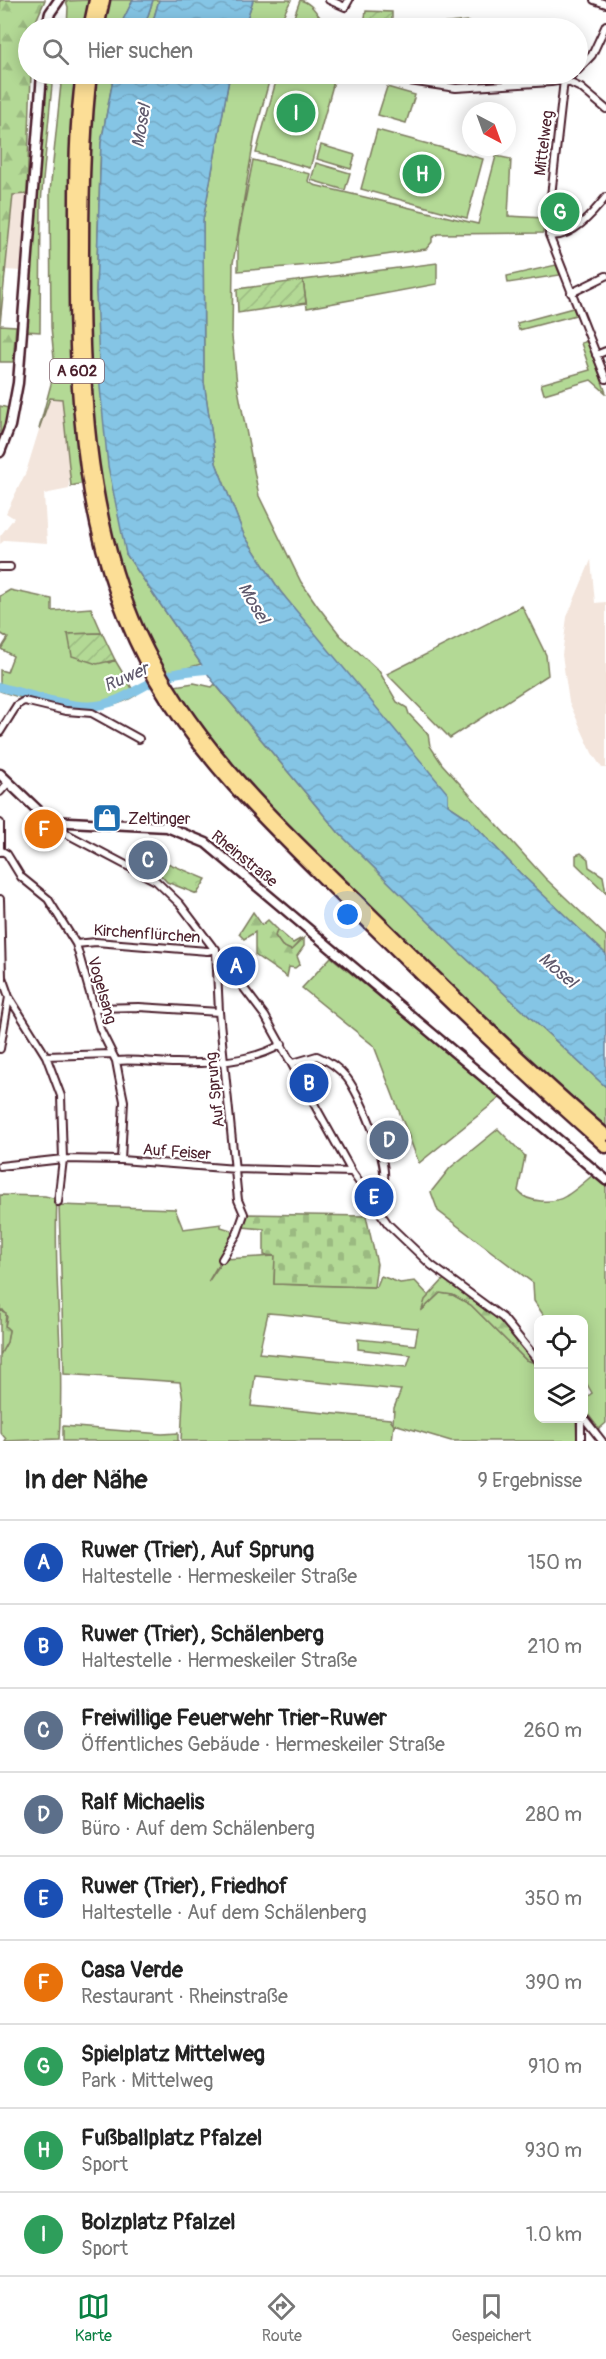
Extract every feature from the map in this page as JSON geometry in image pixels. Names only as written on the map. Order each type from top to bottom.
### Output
[{"type":"highway","points":[[91,18],[95,0]]},
{"type":"highway","points":[[100,18],[104,0]]},
{"type":"highway","name":"A 602","points":[[81,84],[75,202],[78,403],[87,478],[106,564],[119,605],[199,747],[279,834],[454,1008],[606,1147]]},
{"type":"highway","name":"A 602","points":[[90,84],[83,205],[82,306],[87,408],[96,478],[109,539],[128,604],[148,659]]},
{"type":"highway","name":"A 602","points":[[169,697],[226,766],[302,846],[494,1034],[606,1136]]},
{"type":"main road","points":[[49,18],[55,2]]},
{"type":"main road","points":[[0,452],[10,426],[18,383],[41,84]]},
{"type":"main road","points":[[0,774],[45,818],[58,823]]},
{"type":"main road","name":"Rheinstraße","points":[[58,823],[150,826],[184,832],[214,849],[606,1180]]},
{"type":"street","points":[[329,0],[345,7],[349,0]]},
{"type":"street","points":[[594,0],[606,4]]},
{"type":"street","points":[[588,59],[606,25]]},
{"type":"street","points":[[429,84],[456,88],[510,84]]},
{"type":"street","name":"Mittelweg","points":[[564,84],[549,235],[606,379]]},
{"type":"street","points":[[572,84],[581,88],[606,109]]},
{"type":"street","points":[[549,235],[562,235],[572,229],[606,197]]},
{"type":"street","points":[[571,292],[606,276]]},
{"type":"street","points":[[596,355],[606,351]]},
{"type":"street","points":[[0,567],[10,567]]},
{"type":"street","points":[[0,732],[17,705],[24,701],[66,711],[92,713],[139,739]]},
{"type":"street","points":[[0,792],[9,782]]},
{"type":"street","points":[[0,823],[1,852]]},
{"type":"street","points":[[58,823],[66,834],[156,881],[180,904],[265,1016],[352,1172],[402,1241],[502,1318],[534,1356]]},
{"type":"street","name":"Vogelsang","points":[[1,852],[7,854],[21,877],[48,899],[76,945],[100,1029],[116,1061],[124,1101],[121,1160]]},
{"type":"street","points":[[0,899],[2,977],[9,997],[46,1056],[61,1096],[63,1160],[58,1202]]},
{"type":"street","name":"Kirchenflürchen","points":[[76,945],[96,942],[207,951],[216,949]]},
{"type":"street","name":"Auf Sprung","points":[[216,949],[219,1012],[238,1200],[244,1214],[237,1234],[222,1259]]},
{"type":"street","points":[[0,1049],[9,997]]},
{"type":"street","points":[[95,1008],[140,1007],[219,1012]]},
{"type":"street","points":[[116,1061],[177,1064],[225,1060],[259,1055],[282,1044]]},
{"type":"street","points":[[46,1056],[111,1054]]},
{"type":"street","points":[[293,1063],[317,1056],[338,1069],[354,1088],[378,1145],[385,1174],[382,1186],[367,1195]]},
{"type":"street","name":"Auf Feiser","points":[[0,1166],[63,1160],[121,1160],[236,1169],[352,1172]]},
{"type":"street","points":[[581,1441],[582,1423]]},
{"type":"street","points":[[586,1423],[600,1439],[591,1441]]},
{"type":"shaded area","points":[[27,194],[22,271],[6,270],[13,195]]},
{"type":"shaded area","points":[[50,394],[70,398],[69,489],[44,494],[47,543],[5,540],[0,544],[0,536],[14,518],[6,513],[26,472]]},
{"type":"shaded area","points":[[591,560],[595,603],[606,602],[606,768],[602,768],[592,753],[569,702],[562,655],[567,617]]},
{"type":"green space","points":[[0,0],[45,0],[37,18],[18,18],[18,84],[31,84],[27,194],[13,195],[0,324]]},
{"type":"green space","points":[[89,0],[85,18],[67,18],[66,1]]},
{"type":"green space","points":[[108,0],[133,0],[124,18],[104,18]]},
{"type":"green space","points":[[153,0],[159,0],[154,18],[147,18]]},
{"type":"green space","points":[[253,0],[291,0],[282,18],[247,18]]},
{"type":"green space","points":[[300,0],[313,8],[321,18],[294,18]]},
{"type":"green space","points":[[366,11],[392,12],[392,18],[365,18]]},
{"type":"green space","points":[[45,84],[52,84],[41,202],[40,332],[25,331]]},
{"type":"green space","points":[[61,84],[76,84],[71,176],[70,278],[73,381],[84,483],[71,486],[62,399],[50,398],[39,429],[55,369],[51,327],[50,192]]},
{"type":"green space","points":[[95,84],[112,84],[101,143],[96,293],[126,554],[201,664],[166,674],[155,656],[131,602],[119,564],[101,482],[94,437],[88,334],[89,158]]},
{"type":"green space","points":[[228,84],[268,84],[255,134],[233,263],[232,337],[237,384],[259,496],[301,582],[317,605],[340,635],[379,671],[397,702],[407,708],[409,714],[428,734],[430,746],[442,764],[545,878],[606,936],[606,954],[520,873],[468,818],[448,805],[280,591],[244,535],[216,463],[204,382],[203,220]]},
{"type":"green space","points":[[275,84],[333,84],[310,168],[256,153]]},
{"type":"green space","points":[[387,87],[415,95],[406,123],[378,115]]},
{"type":"green space","points":[[377,130],[462,153],[462,156],[483,159],[467,218],[361,189]]},
{"type":"green space","points":[[321,145],[355,155],[351,169],[317,159]]},
{"type":"green space","points":[[496,156],[511,159],[508,216],[544,218],[543,233],[438,234],[432,238],[432,242],[426,249],[322,264],[238,271],[238,237],[253,160],[310,174],[308,181],[314,185],[478,224]]},
{"type":"green space","points":[[316,163],[350,173],[345,190],[311,180]]},
{"type":"green space","points":[[554,201],[578,222],[561,234],[553,232]]},
{"type":"green space","points":[[437,263],[437,284],[307,308],[303,280]]},
{"type":"green space","points":[[556,265],[560,275],[508,283],[507,276]]},
{"type":"green space","points":[[303,280],[306,303],[238,313],[237,289]]},
{"type":"green space","points":[[573,308],[576,315],[519,330],[517,323]]},
{"type":"green space","points":[[0,325],[16,326],[13,362],[0,362]]},
{"type":"green space","points":[[588,341],[606,393],[591,380],[544,394],[541,384],[590,370],[581,343]]},
{"type":"green space","points":[[0,406],[13,409],[0,451]]},
{"type":"green space","points":[[10,590],[52,599],[52,611],[91,608],[102,633],[68,634],[109,663],[115,660],[136,695],[121,703],[104,707],[69,708],[33,701],[0,691],[0,670],[7,672],[13,656],[1,649],[8,638],[0,633],[0,596]]},
{"type":"green space","points":[[522,606],[546,655],[548,675],[450,738],[387,674]]},
{"type":"green space","points":[[102,633],[115,660],[97,664],[72,656],[68,634]]},
{"type":"green space","points":[[194,683],[212,687],[215,684],[338,832],[457,950],[606,1087],[606,1130],[511,1043],[259,795],[214,743],[174,686]]},
{"type":"green space","points":[[581,853],[588,859],[589,867],[603,876],[606,893],[576,864],[576,855]]},
{"type":"green space","points":[[160,860],[206,879],[197,894],[167,882],[156,870]]},
{"type":"green space","points":[[253,912],[262,925],[268,920],[277,929],[275,936],[282,946],[291,950],[304,938],[304,946],[297,956],[300,964],[295,968],[289,967],[287,977],[255,955],[255,932],[244,939],[239,934]]},
{"type":"green space","points":[[277,929],[293,943],[302,938],[291,951],[282,946],[275,936]]},
{"type":"green space","points":[[331,957],[501,1097],[419,1163],[374,1046],[302,988]]},
{"type":"green space","points":[[498,1129],[525,1156],[518,1191],[522,1195],[541,1201],[561,1199],[593,1175],[606,1187],[606,1423],[599,1429],[588,1414],[588,1396],[592,1393],[588,1386],[588,1315],[543,1315],[534,1301],[533,1283],[438,1211],[431,1192],[450,1168]]},
{"type":"green space","points":[[0,1195],[45,1196],[57,1199],[56,1259],[61,1379],[59,1439],[5,1441],[6,1439],[0,1432],[0,1355],[7,1342],[9,1330],[5,1327],[7,1317],[3,1310],[0,1310]]},
{"type":"green space","points":[[59,1205],[175,1209],[183,1229],[221,1224],[221,1227],[231,1230],[233,1239],[208,1282],[224,1259],[275,1256],[274,1284],[374,1287],[377,1286],[381,1276],[400,1283],[415,1281],[429,1296],[422,1310],[440,1293],[453,1295],[471,1305],[526,1360],[534,1362],[534,1423],[576,1423],[577,1441],[451,1441],[394,1424],[392,1441],[181,1441],[183,1400],[180,1382],[64,1374]],"holes":[[[268,1313],[418,1328],[415,1345],[358,1339],[358,1349],[411,1355],[407,1367],[259,1353]],[[255,1376],[400,1390],[394,1408],[393,1423],[390,1419],[251,1406]]]},
{"type":"green space","points":[[245,1214],[366,1216],[377,1264],[374,1287],[274,1284],[275,1256],[264,1255],[264,1229],[243,1227]]},
{"type":"green space","points":[[445,1278],[497,1317],[534,1362],[526,1360],[471,1305],[453,1295],[440,1293],[422,1310],[425,1300]]},
{"type":"green space","points":[[0,1310],[6,1313],[5,1326],[9,1330],[7,1342],[0,1355]]},
{"type":"green space","points":[[63,1426],[162,1434],[178,1433],[178,1441],[63,1441]]},
{"type":"water","points":[[133,0],[153,0],[147,18],[124,18]]},
{"type":"water","points":[[159,0],[253,0],[247,18],[154,18]]},
{"type":"water","name":"Mosel","points":[[112,84],[228,84],[203,220],[204,382],[216,463],[244,535],[280,591],[448,794],[448,805],[468,818],[520,873],[606,954],[606,1087],[457,950],[338,832],[212,680],[126,554],[108,466],[100,387],[96,293],[101,143]]},
{"type":"waterway","name":"Ruwer","points":[[0,687],[58,702],[90,706],[112,702],[170,675],[216,668]]},
{"type":"place","name":"Bolzplatz Pfalzel","points":[[296,113]]},
{"type":"place","name":"Fußballplatz Pfalzel","points":[[422,174]]},
{"type":"place","name":"Spielplatz Mittelweg","points":[[560,212]]},
{"type":"place","name":"Zeltinger","points":[[107,818]]},
{"type":"place","name":"Casa Verde","points":[[44,829]]},
{"type":"place","name":"Freiwillige Feuerwehr Trier-Ruwer","points":[[148,860]]},
{"type":"place","name":"Ruwer (Trier), Auf Sprung","points":[[236,966]]},
{"type":"place","name":"Ruwer (Trier), Schälenberg","points":[[309,1083]]},
{"type":"place","name":"Ralf Michaelis","points":[[389,1140]]},
{"type":"place","name":"Ruwer (Trier), Friedhof","points":[[374,1197]]}]
